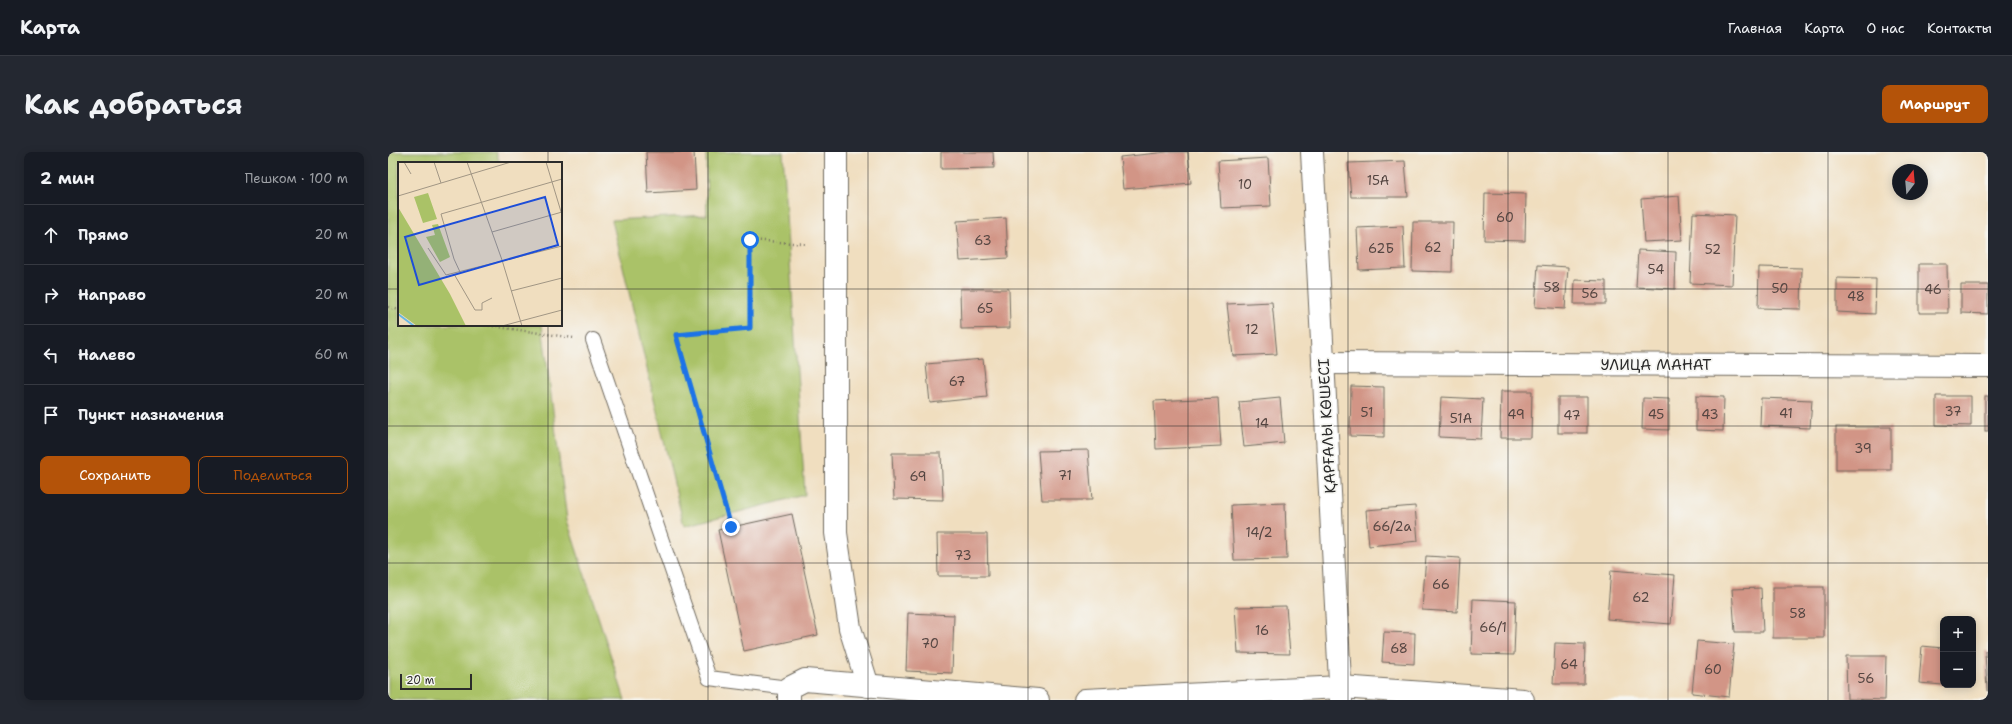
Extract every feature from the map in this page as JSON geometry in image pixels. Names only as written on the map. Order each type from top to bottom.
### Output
[{"type":"street","points":[[836,152],[836,533],[850,628],[868,686]]},
{"type":"street","name":"ҚАРҒАЛЫ КӨШЕСІ","points":[[1312,152],[1341,693]]},
{"type":"street","name":"УЛИЦА МАНАТ","points":[[1323,363],[1988,366]]},
{"type":"street","points":[[789,694],[805,680],[1038,700]]},
{"type":"street","points":[[1084,700],[1341,693],[1523,700]]},
{"type":"lane","points":[[593,340],[708,678],[789,694]]},
{"type":"path","points":[[731,527],[676,335],[750,328],[750,240],[807,244]]},
{"type":"path","points":[[388,307],[398,310]]},
{"type":"path","points":[[492,326],[593,340]]},
{"type":"green space","points":[[388,152],[496,152],[500,162],[398,162],[398,326],[542,326],[567,520],[625,700],[388,700]]},
{"type":"green space","points":[[706,152],[783,152],[805,495],[684,526],[612,220],[707,215]]},
{"type":"building","points":[[646,152],[694,152],[696,190],[648,193]]},
{"type":"building","points":[[941,152],[993,152],[994,168],[941,169]]},
{"type":"building","points":[[1167,152],[1188,152],[1191,183],[1123,189],[1120,157]]},
{"type":"building","points":[[1268,158],[1271,206],[1221,208],[1218,161]]},
{"type":"building","points":[[1405,161],[1408,197],[1351,197],[1348,163]]},
{"type":"building","points":[[1485,193],[1526,194],[1525,241],[1484,240]]},
{"type":"building","points":[[1679,196],[1682,240],[1644,242],[1641,199]]},
{"type":"building","points":[[1693,213],[1735,215],[1732,285],[1690,283]]},
{"type":"building","points":[[1006,218],[1008,258],[960,261],[957,221]]},
{"type":"building","points":[[1413,222],[1453,222],[1452,272],[1412,271]]},
{"type":"building","points":[[1403,226],[1405,268],[1359,270],[1357,228]]},
{"type":"building","points":[[1638,250],[1676,252],[1675,289],[1636,287]]},
{"type":"building","points":[[1919,264],[1947,264],[1948,313],[1919,313]]},
{"type":"building","points":[[1538,265],[1568,267],[1565,309],[1535,307]]},
{"type":"building","points":[[1759,267],[1802,268],[1801,309],[1758,308]]},
{"type":"building","points":[[1837,278],[1876,279],[1875,314],[1837,312]]},
{"type":"building","points":[[1575,280],[1606,281],[1606,304],[1574,304]]},
{"type":"building","points":[[1961,285],[1988,285],[1988,314],[1961,313]]},
{"type":"building","points":[[960,289],[1009,289],[1010,328],[961,329]]},
{"type":"building","points":[[1272,302],[1277,354],[1233,356],[1227,304]]},
{"type":"building","points":[[983,359],[987,397],[930,403],[926,364]]},
{"type":"building","points":[[1351,386],[1384,387],[1384,437],[1350,436]]},
{"type":"building","points":[[1501,391],[1532,391],[1531,438],[1500,438]]},
{"type":"building","points":[[1696,396],[1724,397],[1723,431],[1696,430]]},
{"type":"building","points":[[1936,396],[1971,396],[1971,426],[1936,425]]},
{"type":"building","points":[[1985,396],[1988,396],[1988,431],[1985,431]]},
{"type":"building","points":[[1441,397],[1483,399],[1481,439],[1439,437]]},
{"type":"building","points":[[1558,397],[1587,397],[1587,433],[1558,433]]},
{"type":"building","points":[[1218,398],[1221,446],[1156,449],[1154,401]]},
{"type":"building","points":[[1280,398],[1284,443],[1244,447],[1239,402]]},
{"type":"building","points":[[1643,398],[1669,399],[1669,430],[1642,429]]},
{"type":"building","points":[[1761,398],[1812,400],[1810,428],[1760,426]]},
{"type":"building","points":[[1836,427],[1891,427],[1891,470],[1836,470]]},
{"type":"building","points":[[1088,450],[1092,500],[1042,500],[1038,451]]},
{"type":"building","points":[[892,453],[941,453],[943,500],[894,499]]},
{"type":"building","points":[[1285,503],[1287,559],[1234,560],[1231,505]]},
{"type":"building","points":[[1415,506],[1418,541],[1369,546],[1366,510]]},
{"type":"building","points":[[792,514],[818,635],[744,651],[718,530]]},
{"type":"building","points":[[937,534],[987,534],[988,576],[938,576]]},
{"type":"building","points":[[1426,556],[1460,558],[1457,612],[1422,610]]},
{"type":"building","points":[[1611,570],[1675,575],[1671,624],[1607,619]]},
{"type":"building","points":[[1773,587],[1824,587],[1824,638],[1773,638]]},
{"type":"building","points":[[1761,588],[1763,632],[1735,632],[1732,589]]},
{"type":"building","points":[[1473,599],[1516,601],[1514,655],[1471,654]]},
{"type":"building","points":[[1286,606],[1290,654],[1238,653],[1235,607]]},
{"type":"building","points":[[908,613],[954,615],[952,673],[906,671]]},
{"type":"building","points":[[1384,632],[1415,633],[1414,664],[1382,662]]},
{"type":"building","points":[[1697,641],[1734,644],[1729,697],[1692,693]]},
{"type":"building","points":[[1555,643],[1585,644],[1584,684],[1553,684]]},
{"type":"building","points":[[1922,646],[1940,648],[1940,685],[1919,683]]},
{"type":"building","points":[[1985,651],[1988,651],[1988,691],[1987,691]]},
{"type":"building","points":[[1846,656],[1886,656],[1885,700],[1847,699]]},
{"type":"route","points":[[731,527],[676,335],[750,328],[750,240]]}]
